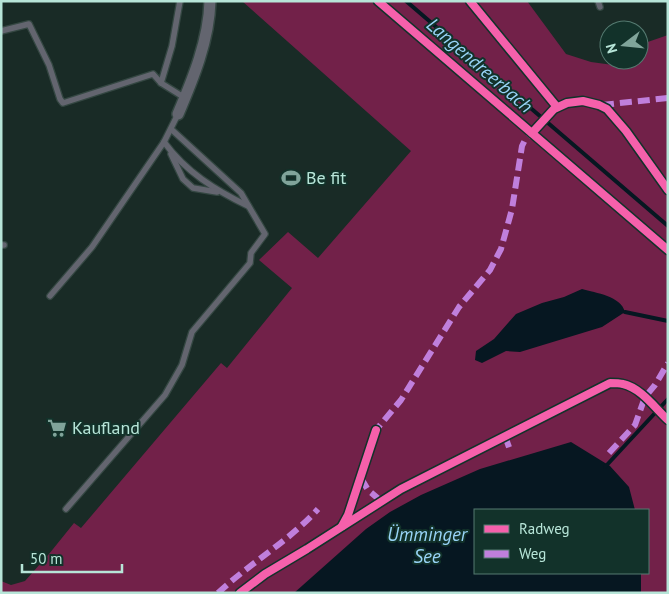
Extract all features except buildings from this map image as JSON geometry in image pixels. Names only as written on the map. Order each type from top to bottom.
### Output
[{"type":"street","points":[[178,114],[204,43],[210,14],[210,1]]},
{"type":"lane","points":[[161,82],[172,46],[180,1]]},
{"type":"lane","points":[[1,31],[29,24],[50,65],[60,99],[63,103],[153,74],[161,82],[185,98]]},
{"type":"lane","points":[[50,296],[92,247],[164,142],[178,114]]},
{"type":"lane","points":[[66,509],[165,395],[182,365],[192,332],[250,262],[251,253],[265,234],[241,193],[171,129]]},
{"type":"lane","points":[[164,142],[190,170],[220,192],[248,206]]},
{"type":"lane","points":[[169,149],[183,179],[193,188],[220,192]]},
{"type":"shaded area","points":[[242,1],[527,1],[566,54],[599,63],[599,70],[649,70],[649,42],[668,35],[668,593],[1,593],[1,581],[11,585],[25,581],[74,523],[81,528],[221,363],[227,368],[292,288],[259,260],[288,232],[318,258],[411,151]]},
{"type":"water","points":[[582,289],[601,294],[619,302],[625,312],[602,327],[520,352],[506,351],[482,363],[475,360],[476,351],[494,339],[516,314]]},
{"type":"water","name":"Ümminger See","points":[[571,442],[610,466],[629,487],[635,509],[474,509],[474,574],[641,574],[641,593],[294,593],[366,529],[390,512],[421,495],[480,469]]},
{"type":"waterway","name":"Langendreerbach","points":[[406,1],[668,226]]},
{"type":"waterway","points":[[625,312],[668,321]]},
{"type":"waterway","points":[[605,467],[668,399]]},
{"type":"marked path","points":[[602,105],[668,98]]},
{"type":"marked path","points":[[375,435],[376,430],[401,400],[459,307],[490,270],[501,249],[512,209],[522,146],[535,129]]},
{"type":"marked path","points":[[609,453],[635,425],[645,397],[655,385],[668,363]]},
{"type":"marked path","points":[[505,436],[510,450]]},
{"type":"marked path","points":[[361,478],[368,490],[381,501]]},
{"type":"marked path","points":[[218,593],[294,532],[318,509]]},
{"type":"cycle path","points":[[378,1],[668,250]]},
{"type":"cycle path","points":[[470,1],[557,107]]},
{"type":"cycle path","points":[[532,133],[554,109],[567,103],[583,101],[599,105],[607,109],[626,131],[668,190]]},
{"type":"cycle path","points":[[240,593],[265,574],[401,489],[610,383],[630,386],[647,399],[668,420]]},
{"type":"cycle path","points":[[342,526],[348,515],[376,430]]},
{"type":"place","name":"Be fit","points":[[291,178]]},
{"type":"place","name":"Kaufland","points":[[57,428]]}]
